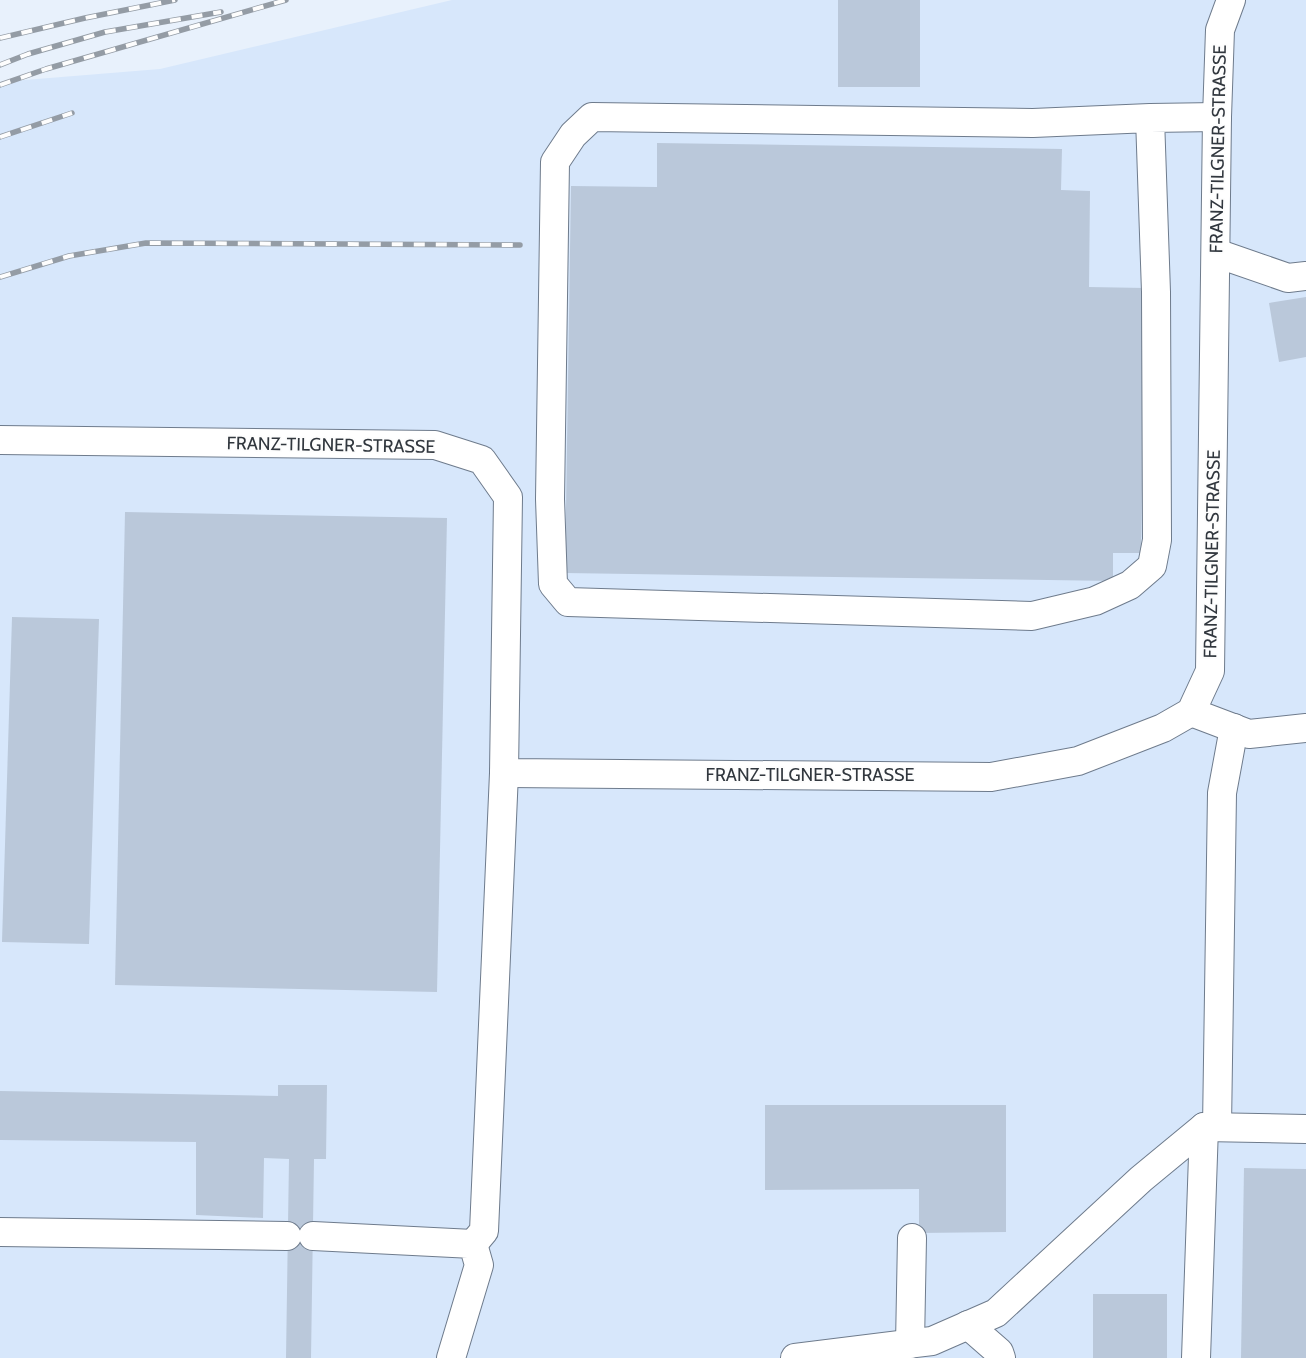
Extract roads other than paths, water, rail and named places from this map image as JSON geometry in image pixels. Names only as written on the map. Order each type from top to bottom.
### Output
[{"type":"street","name":"FRANZ-TILGNER-STRASSE","points":[[0,440],[435,445],[482,460],[508,497],[504,773],[991,777],[1078,761],[1163,728],[1191,712],[1210,671],[1216,117],[1220,30],[1232,0]]},
{"type":"street","points":[[1150,118],[1156,292],[1157,540],[1152,566],[1130,585],[1095,601],[1032,616],[568,602],[553,584],[550,508],[555,162],[574,135],[592,117],[1033,124],[1150,118],[1216,117]]},
{"type":"street","points":[[1216,253],[1288,278],[1306,276]]},
{"type":"street","points":[[1191,712],[1249,734],[1306,728]]},
{"type":"street","points":[[1196,1358],[1210,1127],[1222,793],[1234,728]]},
{"type":"street","points":[[473,1244],[484,1231],[504,773]]},
{"type":"street","points":[[795,1358],[932,1342],[996,1313],[1141,1179],[1210,1127],[1306,1129]]},
{"type":"street","points":[[0,1232],[300,1236],[473,1244]]},
{"type":"street","points":[[910,1344],[912,1238]]},
{"type":"street","points":[[452,1358],[479,1264],[473,1244]]},
{"type":"street","points":[[968,1325],[998,1352],[1002,1358]]},
{"type":"railway","points":[[0,38],[85,18],[175,0]]},
{"type":"railway","points":[[0,85],[46,69],[286,0]]},
{"type":"railway","points":[[0,65],[28,54],[105,32],[221,12]]},
{"type":"railway","points":[[0,137],[72,113]]},
{"type":"railway","points":[[0,277],[69,256],[146,243],[520,245]]}]
